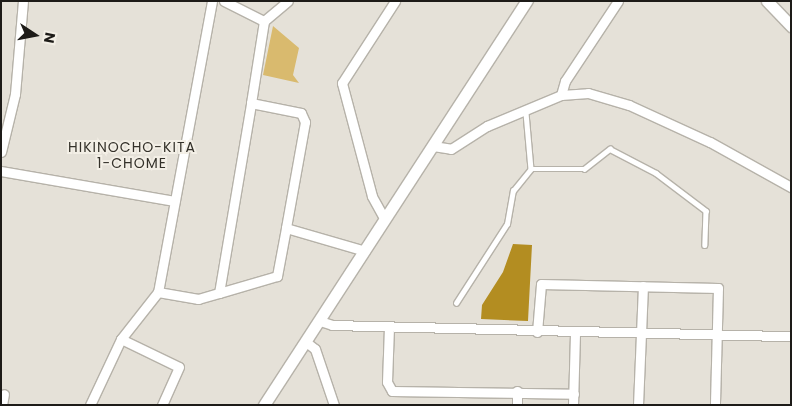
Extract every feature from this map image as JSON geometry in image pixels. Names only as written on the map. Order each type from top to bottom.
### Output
[{"type":"street","points":[[1,152],[15,94],[24,1]]},
{"type":"street","points":[[90,405],[121,339],[158,292],[212,1]]},
{"type":"street","points":[[224,1],[264,21]]},
{"type":"street","points":[[219,293],[264,21],[288,1]]},
{"type":"street","points":[[384,218],[372,196],[342,83],[395,1]]},
{"type":"street","points":[[264,405],[526,1]]},
{"type":"street","points":[[561,95],[565,81],[618,1]]},
{"type":"street","points":[[767,1],[791,26]]},
{"type":"street","points":[[433,146],[451,149],[487,126],[526,113],[561,95],[588,93],[629,105],[710,142],[791,187]]},
{"type":"street","points":[[158,292],[198,299],[277,276],[305,122],[301,113],[251,104]]},
{"type":"street","points":[[1,171],[174,201]]},
{"type":"street","points":[[286,228],[365,250]]},
{"type":"street","points":[[537,332],[540,284],[718,288],[715,405]]},
{"type":"street","points":[[638,405],[643,286]]},
{"type":"street","points":[[320,321],[389,327],[716,338],[791,336]]},
{"type":"street","points":[[389,327],[387,382],[392,391],[517,391],[574,394]]},
{"type":"street","points":[[574,405],[575,333]]},
{"type":"street","points":[[121,339],[179,367],[162,405]]},
{"type":"street","points":[[306,342],[315,349],[334,405]]},
{"type":"street","points":[[517,391],[517,405]]},
{"type":"street","points":[[2,405],[4,394]]},
{"type":"lane","points":[[456,303],[508,224],[513,192],[532,169],[526,113]]},
{"type":"lane","points":[[532,169],[584,168],[610,149],[656,173],[706,211],[705,245]]},
{"type":"shaded area","points":[[273,26],[299,48],[293,75],[299,83],[263,75]]},
{"type":"shaded area","points":[[513,244],[532,245],[528,321],[481,319],[482,305],[503,272]]},
{"type":"district","name":"HIKINOCHO-KITA 1-CHOME","points":[[132,156]]}]
